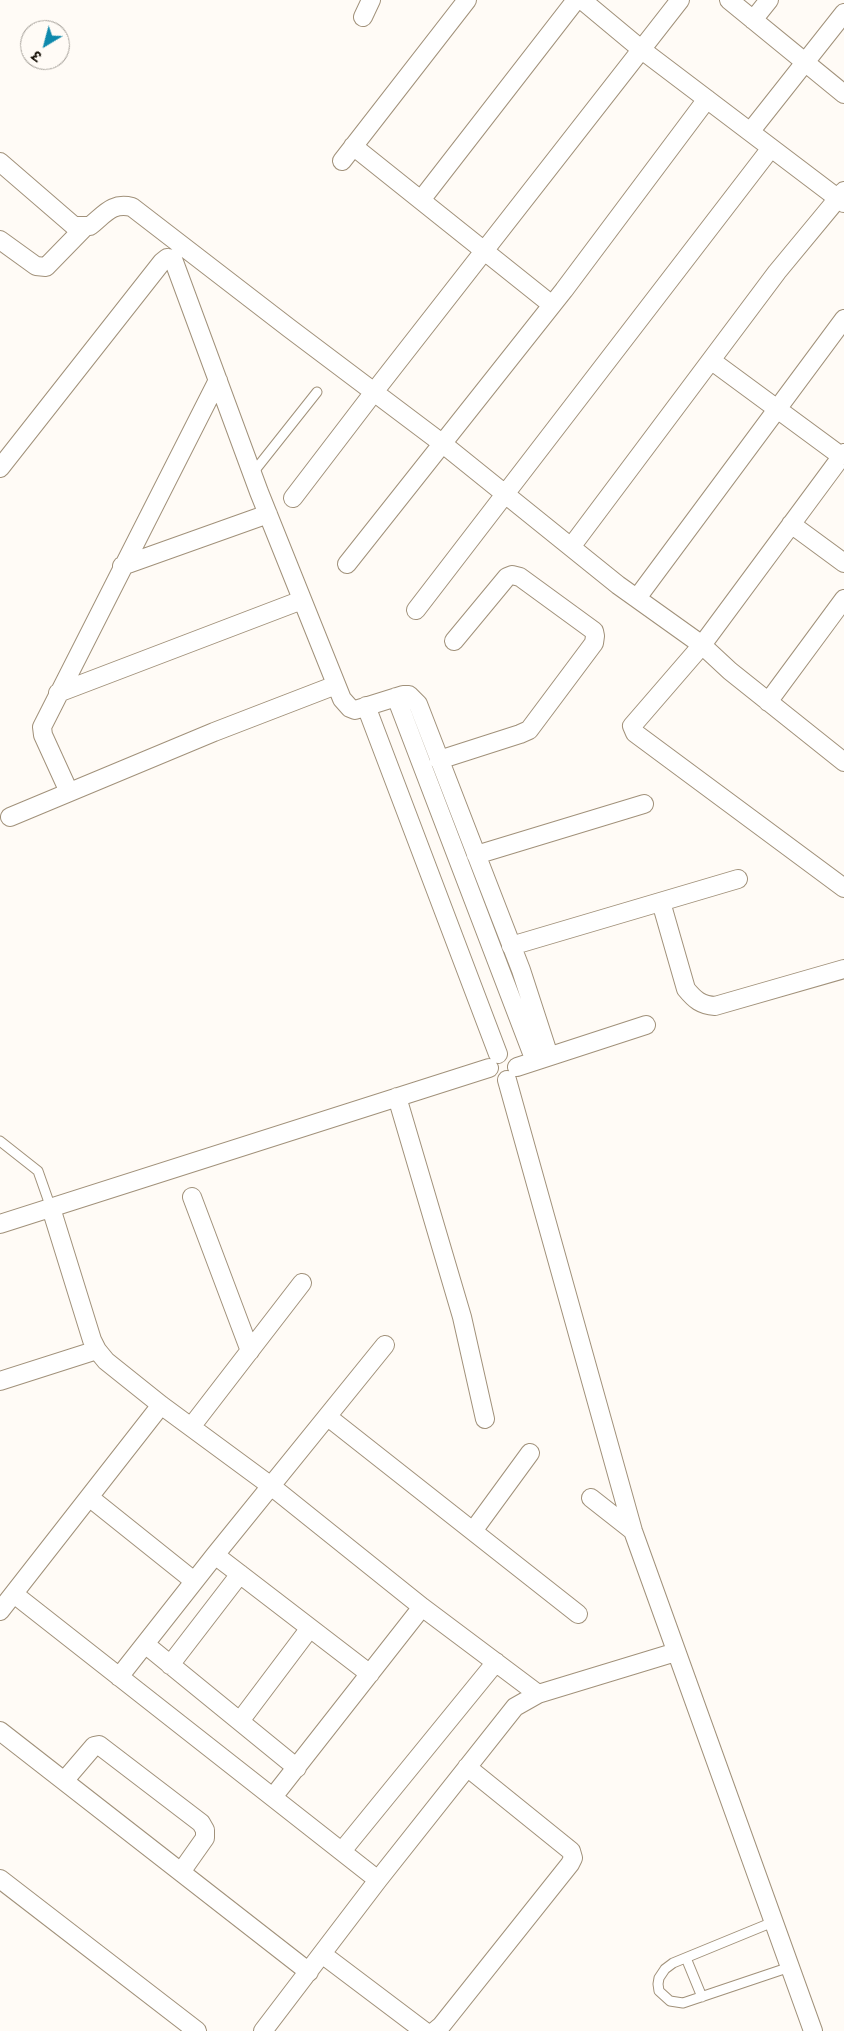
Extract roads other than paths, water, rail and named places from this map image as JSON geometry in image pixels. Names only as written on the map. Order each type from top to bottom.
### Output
[{"type":"street","points":[[363,17],[371,0]]},
{"type":"street","points":[[342,161],[466,0]]},
{"type":"street","points":[[422,200],[576,0]]},
{"type":"street","points":[[571,547],[777,272],[842,198],[771,148],[642,50],[582,0]]},
{"type":"street","points":[[293,498],[680,0]]},
{"type":"street","points":[[729,0],[844,94]]},
{"type":"street","points":[[753,20],[769,0]]},
{"type":"street","points":[[750,132],[844,13]]},
{"type":"street","points":[[347,564],[552,305],[707,99]]},
{"type":"street","points":[[353,146],[552,305]]},
{"type":"street","points":[[416,610],[771,148]]},
{"type":"street","points":[[0,162],[74,226],[90,226],[115,206],[132,207],[442,444],[504,495],[637,598],[702,645],[730,671],[844,762]]},
{"type":"street","points":[[0,240],[36,266],[46,268],[85,227]]},
{"type":"street","points":[[1,466],[167,258],[173,260],[252,474],[342,699],[350,708],[355,710],[403,695],[414,698],[511,946],[542,1058]]},
{"type":"street","points":[[637,598],[844,319]]},
{"type":"street","points":[[712,360],[777,409],[843,455],[702,645],[635,721],[632,729],[844,888]]},
{"type":"street","points":[[69,792],[43,735],[42,726],[218,380]]},
{"type":"street","points":[[122,566],[268,514]]},
{"type":"street","points":[[791,524],[844,563]]},
{"type":"street","points":[[439,760],[529,730],[594,643],[595,636],[594,631],[520,577],[512,575],[507,577],[454,641]]},
{"type":"street","points":[[768,702],[844,599]]},
{"type":"street","points":[[58,693],[302,600]]},
{"type":"street","points":[[10,817],[214,732],[336,685]]},
{"type":"street","points":[[396,697],[542,1058]]},
{"type":"street","points":[[366,706],[493,1061],[492,1075],[499,1080],[542,1058],[646,1025]]},
{"type":"street","points":[[476,855],[644,804]]},
{"type":"street","points":[[511,946],[738,880]]},
{"type":"street","points":[[661,902],[686,989],[695,1000],[705,1005],[715,1006],[844,969]]},
{"type":"street","points":[[0,1224],[397,1097],[493,1061]]},
{"type":"street","points":[[512,1073],[633,1531],[813,2031]]},
{"type":"street","points":[[397,1097],[462,1317],[486,1419]]},
{"type":"street","points":[[192,1197],[250,1350]]},
{"type":"street","points":[[51,1208],[97,1350],[106,1361],[161,1405],[271,1486],[422,1607],[538,1694]]},
{"type":"street","points":[[191,1427],[302,1283]]},
{"type":"street","points":[[119,1677],[385,1345]]},
{"type":"street","points":[[0,1381],[97,1350]]},
{"type":"street","points":[[0,1611],[161,1405]]},
{"type":"street","points":[[328,1416],[578,1614]]},
{"type":"street","points":[[473,1531],[530,1452]]},
{"type":"street","points":[[89,1496],[194,1581]]},
{"type":"street","points":[[591,1498],[633,1531]]},
{"type":"street","points":[[215,1555],[370,1674]]},
{"type":"street","points":[[170,1665],[240,1574]]},
{"type":"street","points":[[14,1594],[378,1880]]},
{"type":"street","points":[[273,1797],[422,1607]]},
{"type":"street","points":[[240,1721],[310,1628]]},
{"type":"street","points":[[145,1644],[296,1768]]},
{"type":"street","points":[[263,2031],[378,1880],[515,1707],[538,1694],[676,1652]]},
{"type":"street","points":[[342,1851],[496,1662]]},
{"type":"street","points":[[0,1731],[309,1972]]},
{"type":"street","points":[[64,1781],[94,1746],[99,1745],[178,1806],[201,1824],[205,1830],[205,1838],[181,1872]]},
{"type":"street","points":[[435,2031],[447,2019],[558,1880],[573,1858],[571,1851],[466,1767]]},
{"type":"street","points":[[0,1879],[197,2031]]},
{"type":"street","points":[[322,1954],[424,2031]]},
{"type":"lane","points":[[252,474],[317,392]]},
{"type":"lane","points":[[0,1141],[38,1171],[51,1208]]},
{"type":"lane","points":[[773,1922],[672,1963],[659,1978],[659,1990],[670,2001],[683,2003],[790,1967]]},
{"type":"lane","points":[[686,1958],[702,1997]]}]
